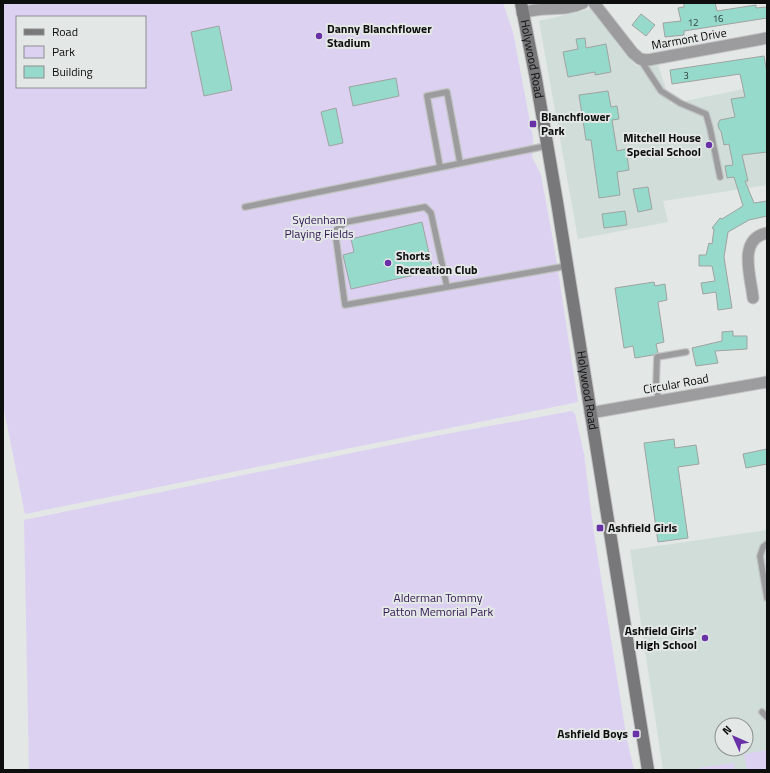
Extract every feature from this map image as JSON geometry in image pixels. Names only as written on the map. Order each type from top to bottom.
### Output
[{"type":"main road","name":"Holywood Road","points":[[521,8],[536,79],[648,770]]},
{"type":"street","points":[[521,8],[536,9],[568,7],[584,3]]},
{"type":"street","name":"Marmont Drive","points":[[594,3],[633,53],[640,59],[648,60],[767,38]]},
{"type":"street","points":[[754,298],[748,249],[753,240],[760,234],[767,233]]},
{"type":"street","name":"Circular Road","points":[[590,413],[767,382]]},
{"type":"lane","points":[[640,59],[661,91],[680,103],[706,114],[720,177]]},
{"type":"lane","points":[[440,167],[426,96],[447,92],[460,163]]},
{"type":"lane","points":[[245,207],[546,146]]},
{"type":"lane","points":[[447,287],[431,212],[425,207],[346,222],[335,231],[345,305],[567,266]]},
{"type":"lane","points":[[659,401],[656,387],[657,357],[686,352]]},
{"type":"lane","points":[[767,544],[763,547],[760,556],[767,598]]},
{"type":"lane","points":[[762,712],[767,717]]},
{"type":"shaded area","points":[[591,9],[636,66],[657,62],[671,104],[767,84],[767,185],[663,201],[668,222],[578,239],[539,21]]},
{"type":"shaded area","name":"Ashfield Girls' High School","points":[[767,530],[767,770],[663,770],[630,550]]},
{"type":"green space","name":"Sydenham Playing Fields","points":[[3,3],[503,3],[513,32],[533,138],[532,157],[541,175],[555,251],[578,402],[25,514],[3,405]]},
{"type":"green space","name":"Alderman Tommy Patton Memorial Park","points":[[572,411],[575,414],[584,454],[593,527],[627,740],[634,770],[29,770],[24,520],[430,437]]},
{"type":"green space","points":[[767,750],[767,770],[747,770],[745,757],[754,757],[754,752]]},
{"type":"green space","points":[[734,763],[735,770],[698,770],[698,768]]},
{"type":"building","points":[[684,3],[715,3],[717,11],[756,5],[756,8],[767,7],[767,18],[684,31],[684,35],[665,37],[663,23],[681,21],[678,8],[684,7]]},
{"type":"building","points":[[641,14],[655,25],[646,36],[632,25]]},
{"type":"building","points":[[219,26],[232,90],[204,96],[191,32]]},
{"type":"building","points":[[585,38],[586,48],[606,44],[611,72],[595,75],[595,72],[568,77],[563,52],[578,49],[576,39]]},
{"type":"building","points":[[764,56],[767,73],[767,152],[742,155],[748,181],[745,181],[754,203],[767,201],[767,216],[749,220],[728,232],[724,257],[732,308],[718,310],[716,292],[703,294],[701,283],[715,281],[712,266],[699,266],[699,255],[706,255],[709,243],[712,244],[714,229],[712,228],[720,218],[722,219],[743,206],[734,177],[727,178],[725,166],[733,165],[729,144],[724,145],[718,124],[720,120],[735,117],[731,99],[745,97],[740,74],[672,84],[670,70]]},
{"type":"building","points":[[396,78],[399,96],[353,106],[349,87]]},
{"type":"building","points":[[608,91],[611,107],[617,106],[619,119],[612,120],[617,151],[626,149],[629,170],[617,172],[620,195],[599,198],[591,140],[586,140],[579,95]]},
{"type":"building","points":[[336,108],[343,143],[329,146],[321,112]]},
{"type":"building","points":[[648,187],[652,209],[638,212],[633,189]]},
{"type":"building","points":[[625,211],[627,225],[604,228],[602,214]]},
{"type":"building","name":"Shorts Recreation Club","points":[[422,222],[433,271],[351,289],[343,255],[354,252],[351,239]]},
{"type":"building","points":[[654,282],[655,286],[665,284],[667,300],[658,302],[664,342],[656,344],[658,353],[635,358],[633,346],[624,348],[615,288]]},
{"type":"building","points":[[733,331],[733,336],[747,336],[747,349],[715,351],[718,363],[696,366],[692,348],[722,341],[722,332]]},
{"type":"building","points":[[674,439],[675,448],[696,445],[699,464],[678,467],[688,538],[658,542],[644,443]]},
{"type":"building","points":[[767,449],[767,464],[746,468],[743,454]]},
{"type":"place","name":"Danny Blanchflower Stadium","points":[[319,36]]},
{"type":"place","name":"Blanchflower Park","points":[[533,124]]},
{"type":"place","name":"Mitchell House Special School","points":[[709,145]]},
{"type":"place","name":"Shorts Recreation Club","points":[[388,263]]},
{"type":"place","name":"Ashfield Girls","points":[[600,528]]},
{"type":"place","name":"Ashfield Girls' High School","points":[[705,638]]},
{"type":"place","name":"Ashfield Boys","points":[[636,734]]}]
